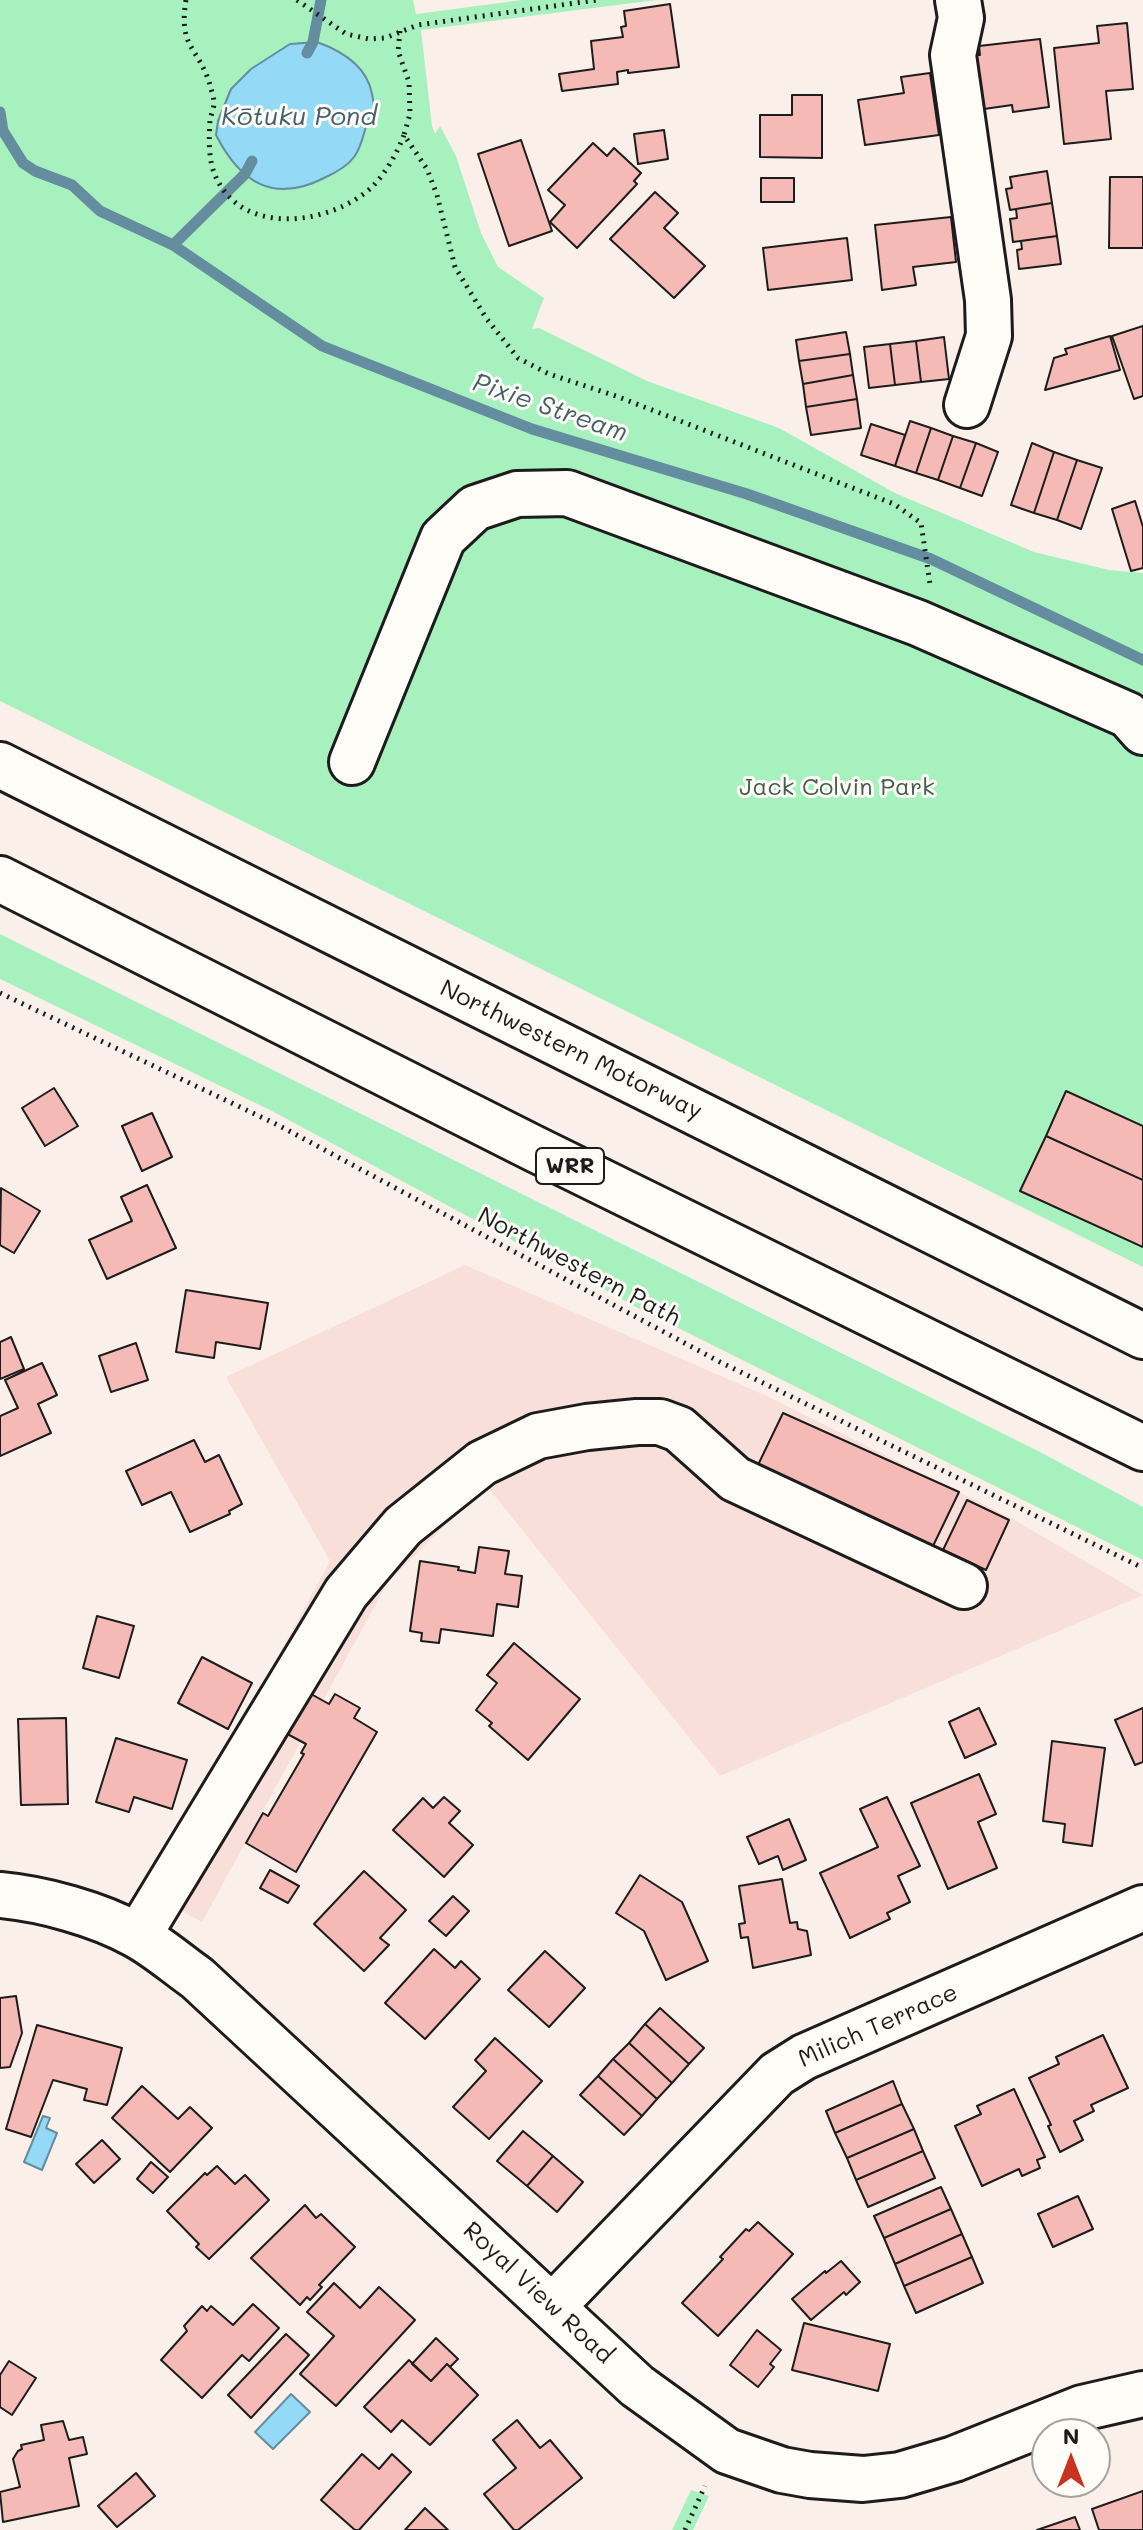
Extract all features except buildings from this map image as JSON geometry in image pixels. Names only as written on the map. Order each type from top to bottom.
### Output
[{"type":"main road","points":[[958,0],[961,18],[953,55],[988,300],[989,336],[967,405]]},
{"type":"main road","points":[[352,762],[443,538],[475,508],[517,494],[567,493],[918,623],[1128,715],[1143,732]]},
{"type":"main road","name":"Northwestern Motorway","points":[[0,765],[1143,1336]]},
{"type":"main road","name":"WRR","points":[[0,879],[533,1148],[1143,1448]]},
{"type":"main road","points":[[138,1936],[360,1574],[403,1526],[462,1477],[482,1463],[538,1436],[624,1423],[667,1424],[685,1432],[735,1479],[964,1586]]},
{"type":"main road","name":"Royal View Road","points":[[0,1895],[50,1903],[116,1926],[138,1936],[204,1984],[637,2386],[727,2451],[782,2470],[810,2475],[863,2479],[900,2475],[954,2459],[1082,2408],[1143,2394]]},
{"type":"main road","name":"Milich Terrace","points":[[553,2306],[777,2074],[804,2057],[1143,1908]]},
{"type":"path","points":[[186,0],[183,18],[185,38],[207,76],[214,102],[210,119],[210,154],[215,175],[238,204],[254,213],[278,218],[322,215],[343,206],[372,187],[390,163],[410,114],[409,82],[398,51],[400,31]]},
{"type":"path","points":[[297,0],[346,34],[369,39],[385,38],[418,25],[597,0]]},
{"type":"path","points":[[404,135],[427,169],[437,195],[455,267],[486,318],[518,358],[549,374],[616,396],[894,504],[921,523],[931,586]]},
{"type":"path","name":"Northwestern Path","points":[[0,993],[278,1125],[720,1362],[1143,1568]]},
{"type":"path","points":[[685,2530],[711,2475]]},
{"type":"shaded area","points":[[465,1265],[767,1396],[1011,1518],[1143,1595],[720,1776],[486,1485],[388,1582],[202,1922],[149,1893],[330,1561],[226,1377]]},
{"type":"green space","name":"Jack Colvin Park","points":[[0,0],[413,0],[416,14],[522,0],[656,0],[421,30],[435,134],[440,126],[456,156],[481,233],[498,267],[544,298],[532,329],[539,328],[647,381],[779,428],[895,493],[1034,552],[1109,570],[1143,573],[1143,1267],[0,701]]},
{"type":"green space","points":[[0,934],[1040,1452],[1143,1507],[1143,1560],[636,1307],[272,1111],[0,979]]},
{"type":"green space","points":[[691,2490],[709,2496],[693,2530],[672,2530]]},
{"type":"water","name":"Kōtuku Pond","points":[[317,42],[352,61],[369,84],[374,110],[361,145],[344,167],[306,186],[289,189],[260,184],[247,176],[225,151],[216,135],[218,121],[231,89],[251,69],[290,44]]},
{"type":"water","points":[[43,2116],[50,2118],[46,2128],[57,2133],[42,2170],[24,2162]]},
{"type":"water","points":[[291,2394],[310,2412],[273,2449],[255,2432]]},
{"type":"waterway","points":[[307,53],[313,42],[321,0]]},
{"type":"waterway","name":"Pixie Stream","points":[[0,112],[3,131],[23,163],[72,185],[100,211],[173,245],[322,346],[532,429],[747,494],[931,559],[1143,660]]},
{"type":"waterway","points":[[173,245],[245,174],[252,161]]}]
